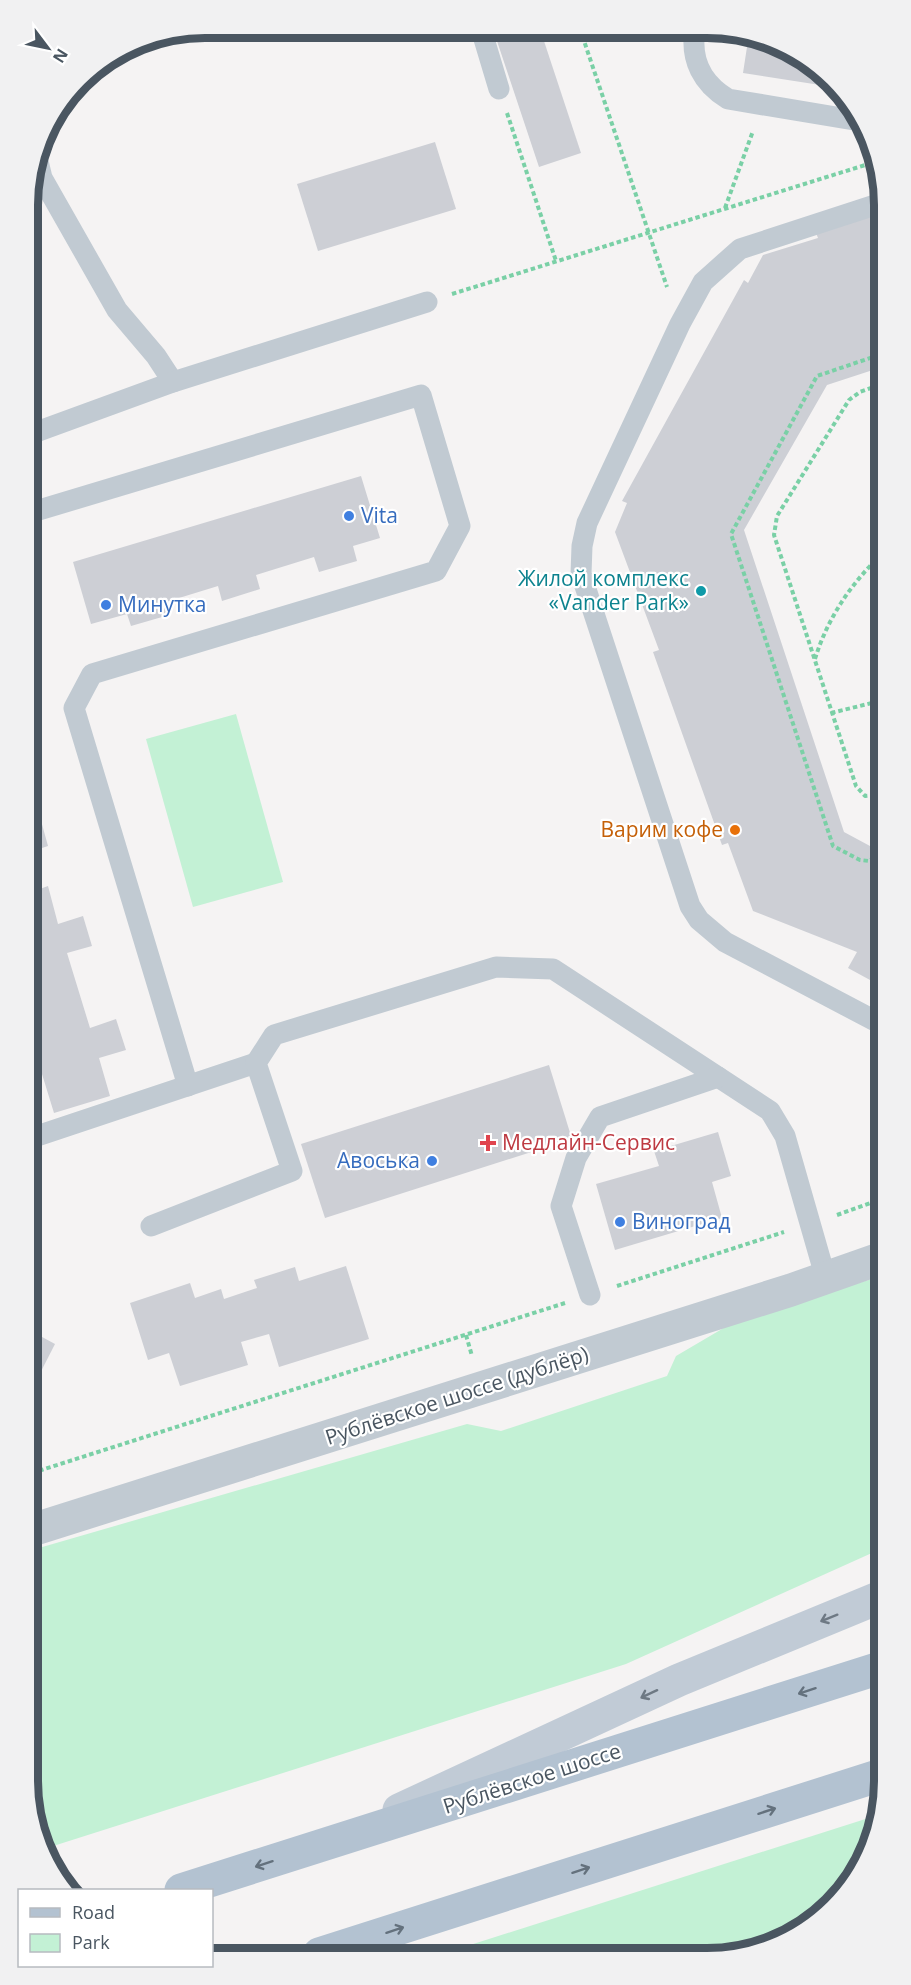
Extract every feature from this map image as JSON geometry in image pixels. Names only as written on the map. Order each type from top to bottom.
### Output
[{"type":"main road","points":[[320,1846],[679,1680],[873,1600]]},
{"type":"main road","name":"Рублёвское шоссе","points":[[184,1889],[873,1670]]},
{"type":"main road","points":[[338,1948],[873,1778]]},
{"type":"street","name":"Рублёвское шоссе (дублёр)","points":[[38,1528],[826,1279],[873,1261]]},
{"type":"lane","points":[[484,38],[499,89]]},
{"type":"lane","points":[[695,38],[696,61],[713,88],[736,103],[850,119]]},
{"type":"lane","points":[[41,173],[117,310],[156,356],[173,382]]},
{"type":"lane","points":[[873,1020],[725,942],[699,920],[690,906],[581,574],[582,546],[587,523],[680,324],[703,282],[740,249],[874,205]]},
{"type":"lane","points":[[38,431],[173,382],[427,302]]},
{"type":"lane","points":[[38,510],[421,395],[460,526],[436,571],[92,675],[74,708],[188,1086]]},
{"type":"lane","points":[[38,1136],[256,1063],[274,1035],[496,967],[553,969],[718,1077],[742,1090],[770,1111],[785,1136],[826,1279]]},
{"type":"lane","points":[[152,1226],[292,1171],[256,1063]]},
{"type":"lane","points":[[590,1295],[561,1206],[576,1158],[600,1117],[718,1077]]},
{"type":"path","points":[[583,38],[680,324]]},
{"type":"path","points":[[499,89],[556,261]]},
{"type":"path","points":[[724,209],[762,106]]},
{"type":"path","points":[[427,302],[869,164]]},
{"type":"path","points":[[874,357],[818,376],[731,534],[833,846],[860,860],[869,861],[874,858]]},
{"type":"path","points":[[874,387],[860,392],[849,400],[775,523],[776,542],[856,786],[865,796],[874,795]]},
{"type":"path","points":[[814,660],[826,628],[844,598],[874,564]]},
{"type":"path","points":[[831,712],[874,702]]},
{"type":"path","points":[[38,1471],[812,1224],[873,1202]]},
{"type":"green space","points":[[236,714],[283,882],[193,907],[146,739]]},
{"type":"green space","points":[[873,1279],[873,1552],[626,1664],[51,1847],[43,1824],[38,1780],[38,1548],[467,1424],[501,1431],[667,1376],[676,1356],[739,1319]]},
{"type":"green space","points":[[869,1818],[865,1834],[851,1864],[832,1891],[817,1906],[790,1925],[750,1942],[706,1948],[461,1948]]},
{"type":"building","points":[[496,38],[543,38],[581,153],[539,167]]},
{"type":"building","points":[[748,43],[780,55],[808,72],[825,86],[743,73]]},
{"type":"building","points":[[435,142],[456,209],[318,251],[297,184]]},
{"type":"building","name":"Жилой комплекс «Vander Park»","points":[[874,214],[874,370],[827,385],[744,530],[844,832],[870,846],[874,839],[874,982],[848,968],[857,952],[753,911],[728,843],[722,845],[653,652],[659,650],[615,532],[627,503],[622,501],[744,280],[748,283],[763,255],[818,238],[816,233]]},
{"type":"building","points":[[361,476],[380,538],[353,546],[357,561],[319,572],[314,557],[256,575],[260,589],[222,601],[218,586],[166,602],[169,615],[131,626],[127,614],[91,624],[73,562]]},
{"type":"building","points":[[38,743],[42,755],[38,756]]},
{"type":"building","points":[[40,817],[48,846],[38,849],[38,818]]},
{"type":"building","points":[[48,886],[58,924],[83,916],[92,946],[67,953],[90,1028],[116,1019],[126,1050],[99,1058],[110,1096],[54,1113],[38,1061],[38,890]]},
{"type":"building","points":[[549,1065],[572,1139],[325,1218],[301,1144]]},
{"type":"building","points":[[718,1132],[731,1176],[712,1182],[722,1218],[615,1250],[596,1184],[659,1166],[654,1151]]},
{"type":"building","points":[[346,1266],[369,1339],[279,1367],[269,1334],[241,1342],[248,1365],[180,1386],[169,1353],[148,1360],[130,1303],[190,1283],[195,1298],[221,1289],[224,1299],[257,1288],[254,1280],[295,1267],[299,1281]]},
{"type":"building","points":[[38,1335],[55,1344],[38,1377]]},
{"type":"place","name":"Vita","points":[[349,516]]},
{"type":"place","name":"Жилой комплекс «Vander Park»","points":[[701,591]]},
{"type":"place","name":"Минутка","points":[[106,605]]},
{"type":"place","name":"Варим кофе","points":[[735,830]]},
{"type":"place","name":"Медлайн-Сервис","points":[[488,1143]]},
{"type":"place","name":"Авоська","points":[[432,1161]]},
{"type":"place","name":"Виноград","points":[[620,1222]]}]
